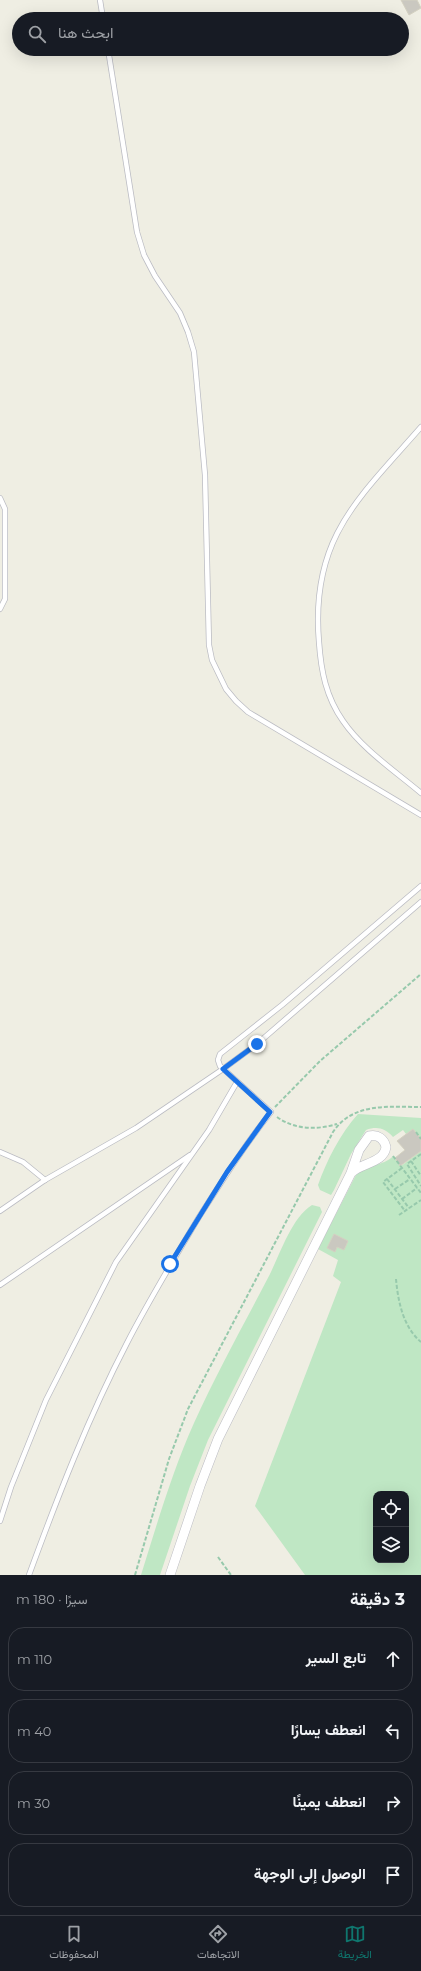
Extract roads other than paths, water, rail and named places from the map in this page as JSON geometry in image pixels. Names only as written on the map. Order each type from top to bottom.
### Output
[{"type":"street","points":[[170,1575],[200,1486],[218,1439],[351,1172],[355,1157],[367,1138],[378,1136],[386,1147],[380,1158],[361,1165],[351,1172]]},
{"type":"lane","points":[[100,0],[102,12]]},
{"type":"lane","points":[[109,56],[137,232],[144,255],[155,276],[180,313],[186,326],[194,352],[205,475],[209,644],[218,675],[236,701],[248,712],[421,815]]},
{"type":"lane","points":[[421,427],[364,492],[344,519],[329,548],[320,580],[316,613],[321,667],[326,687],[333,705],[344,722],[357,737],[421,792]]},
{"type":"lane","points":[[0,498],[5,509],[5,599],[0,609]]},
{"type":"lane","points":[[29,1575],[57,1500],[88,1426],[126,1344],[170,1264],[227,1172],[270,1112],[223,1069],[218,1060],[220,1054],[224,1049],[282,1005],[421,886]]},
{"type":"lane","points":[[0,1211],[45,1180],[136,1128],[223,1069],[257,1044],[421,902]]},
{"type":"lane","points":[[0,1521],[11,1487],[46,1400],[116,1262],[193,1153],[223,1106],[236,1082]]},
{"type":"lane","points":[[0,1152],[24,1162],[45,1180]]},
{"type":"lane","points":[[0,1285],[193,1153]]}]
